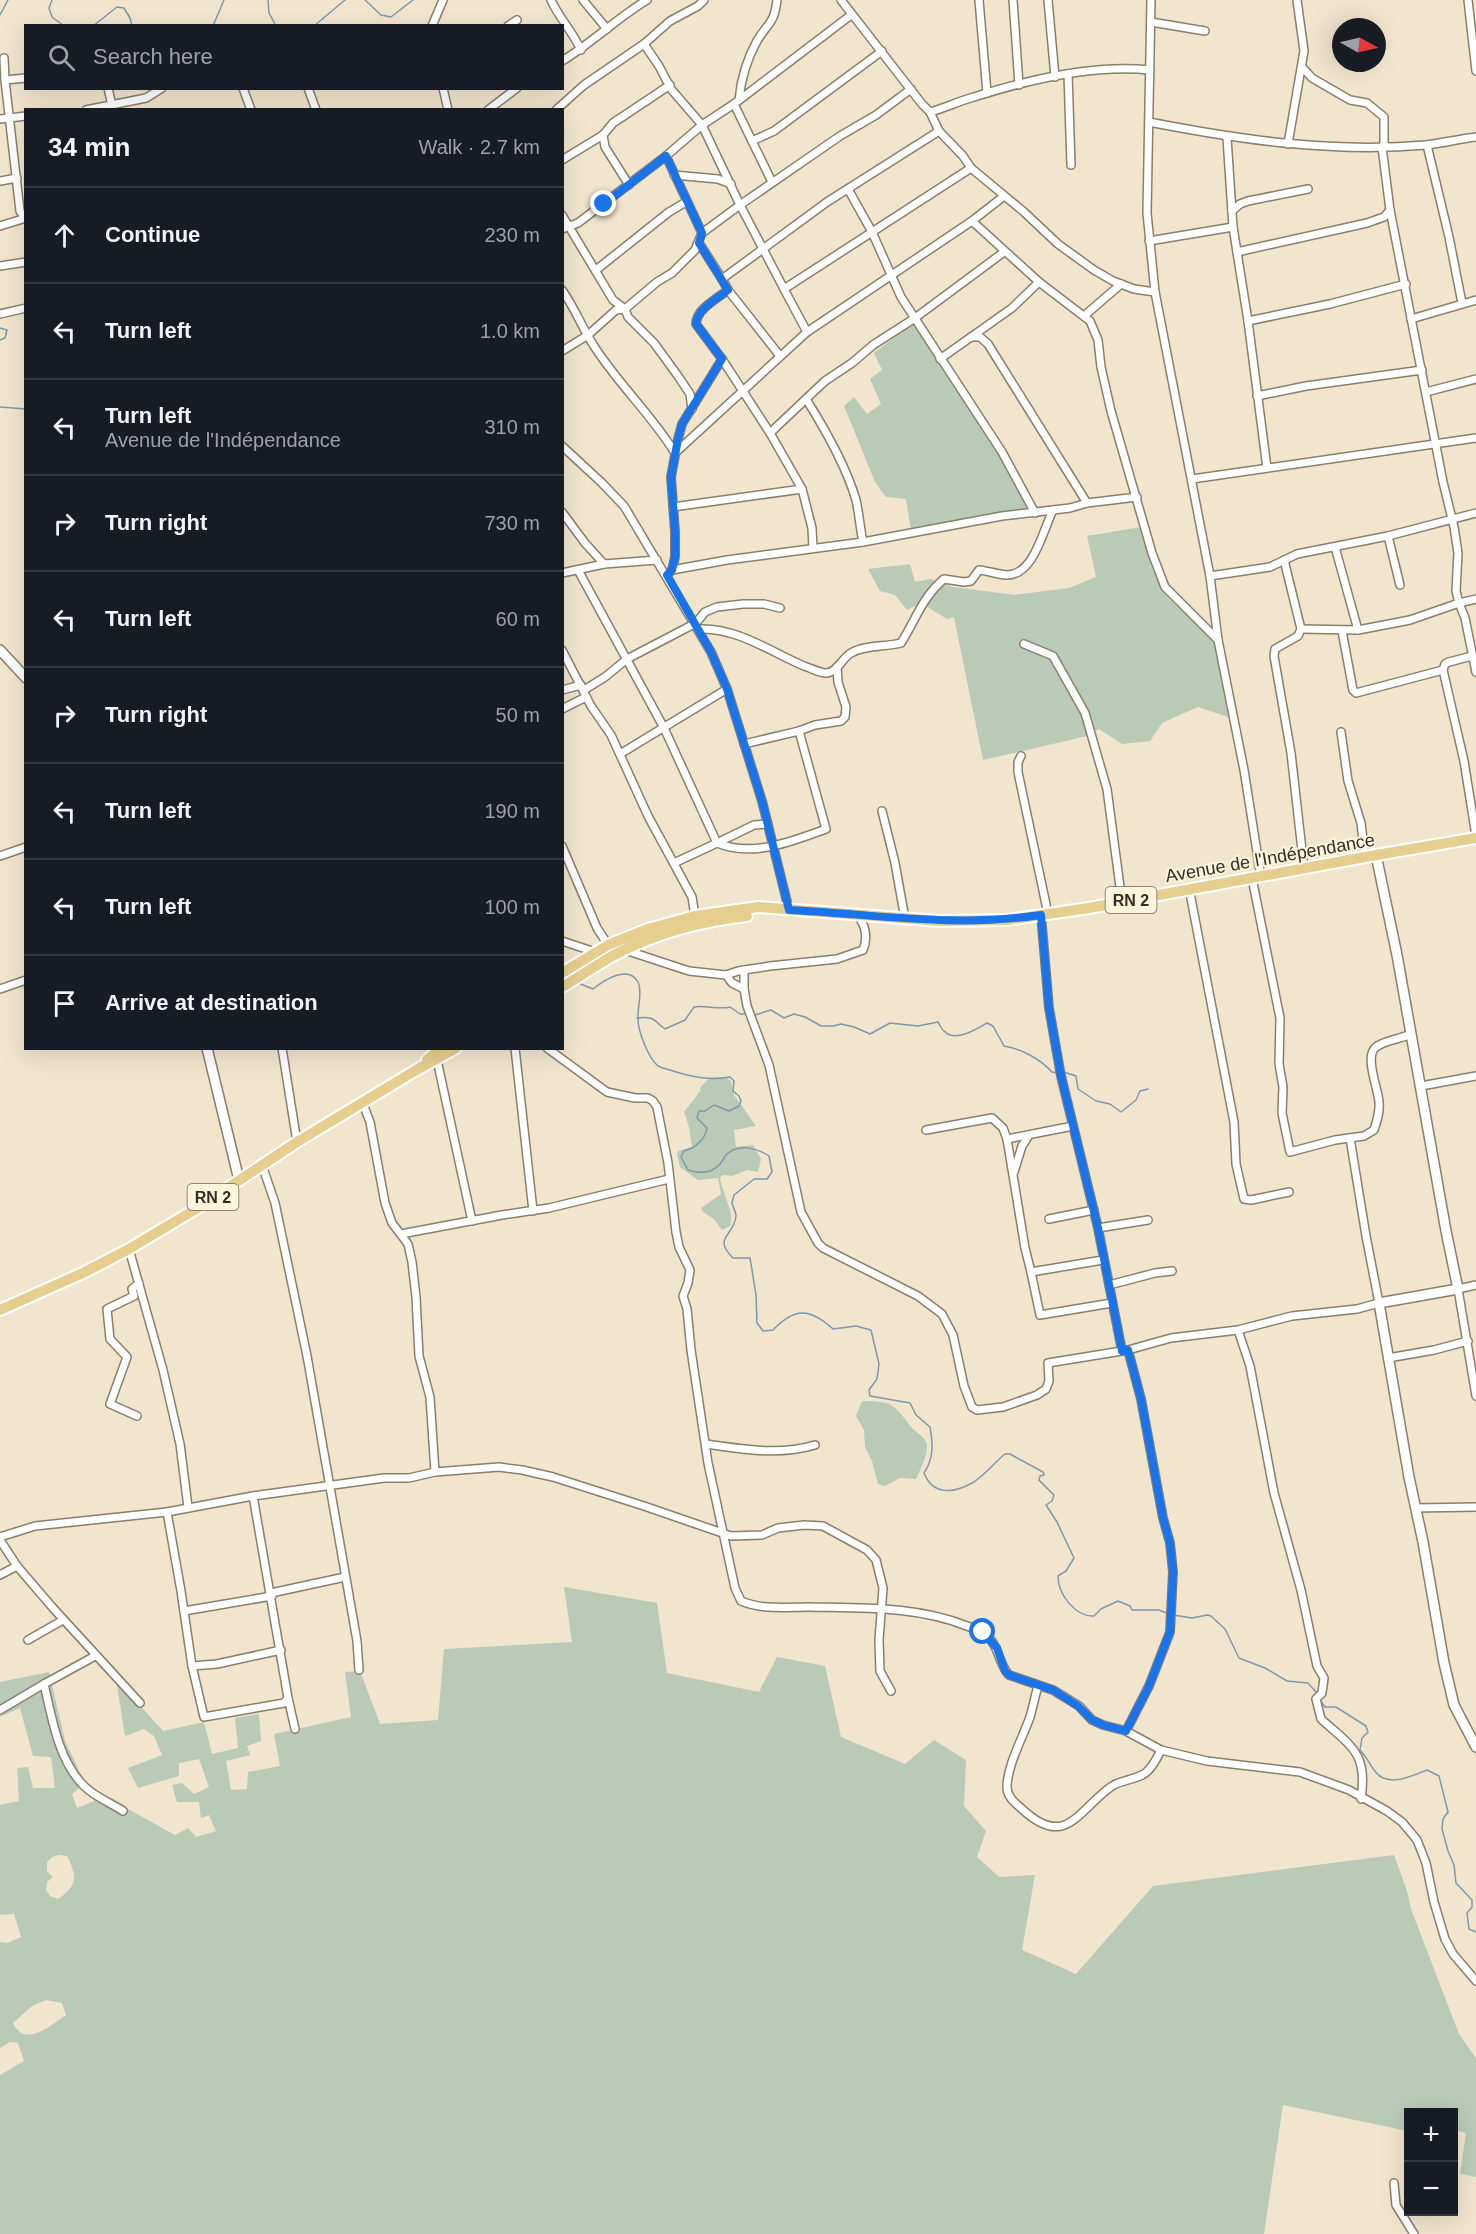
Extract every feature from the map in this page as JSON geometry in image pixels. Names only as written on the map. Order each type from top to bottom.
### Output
[{"type":"main road","name":"Avenue de l'Indépendance","points":[[566,985],[647,939],[688,926],[786,910],[967,922],[1007,920],[1122,902],[1476,837]]},
{"type":"main road","name":"Avenue de l'Indépendance","points":[[564,972],[608,945],[648,929],[695,916],[758,907],[777,907],[786,910]]},
{"type":"main road","name":"RN 2","points":[[418,1069],[439,1050]]},
{"type":"main road","name":"RN 2","points":[[0,1310],[85,1272],[129,1249],[297,1142],[453,1050]]},
{"type":"street","points":[[433,24],[443,0]]},
{"type":"street","points":[[551,0],[555,11],[577,40],[581,50]]},
{"type":"street","points":[[583,0],[607,29]]},
{"type":"street","points":[[564,60],[581,50],[647,0]]},
{"type":"street","points":[[558,108],[584,85],[644,44],[670,21],[698,6],[704,0]]},
{"type":"street","points":[[772,182],[736,102],[743,73],[756,44],[774,19],[777,0]]},
{"type":"street","points":[[841,0],[930,112],[939,131],[971,168],[1065,250],[1094,270],[1134,289],[1155,292]]},
{"type":"street","points":[[979,0],[987,93]]},
{"type":"street","points":[[1013,0],[1019,85]]},
{"type":"street","points":[[1048,0],[1055,77]]},
{"type":"street","points":[[1151,0],[1147,213],[1155,292],[1192,479],[1210,576],[1218,640],[1244,770],[1256,878],[1280,1018],[1279,1064],[1282,1113],[1290,1152],[1364,1136],[1374,1130],[1379,1116],[1380,1103],[1370,1062],[1372,1051],[1378,1045],[1411,1034]]},
{"type":"street","points":[[1288,144],[1302,67],[1304,37],[1297,0]]},
{"type":"street","points":[[1468,0],[1476,71]]},
{"type":"street","points":[[692,409],[690,394],[684,385],[654,343],[628,317],[625,309],[613,300],[596,270],[566,228],[578,223],[629,185],[702,125],[851,15]]},
{"type":"street","points":[[511,24],[517,20]]},
{"type":"street","points":[[1150,22],[1205,31]]},
{"type":"street","points":[[644,44],[670,86],[702,125],[740,205],[807,332]]},
{"type":"street","points":[[752,141],[774,131],[882,51]]},
{"type":"street","points":[[4,58],[20,211],[24,216]]},
{"type":"street","points":[[930,112],[987,93],[1068,74],[1121,67],[1150,70]]},
{"type":"street","points":[[1302,67],[1312,78],[1350,100],[1367,103],[1384,117],[1383,147],[1390,210],[1458,553],[1456,591],[1473,644],[1472,656],[1476,672]]},
{"type":"street","points":[[1068,74],[1071,165]]},
{"type":"street","points":[[5,80],[24,78]]},
{"type":"street","points":[[564,159],[603,135],[613,123],[670,86]]},
{"type":"street","points":[[564,350],[588,335],[616,310],[625,309],[657,282],[672,273],[695,250],[702,233],[840,136],[876,116],[911,89]]},
{"type":"street","points":[[108,90],[112,107],[146,98],[159,90]]},
{"type":"street","points":[[244,90],[250,108]]},
{"type":"street","points":[[309,90],[315,108]]},
{"type":"street","points":[[443,90],[447,108]]},
{"type":"street","points":[[491,108],[514,90]]},
{"type":"street","points":[[0,119],[24,116]]},
{"type":"street","points":[[1149,122],[1227,138],[1307,146],[1427,145],[1476,137]]},
{"type":"street","points":[[722,279],[848,189],[939,131]]},
{"type":"street","points":[[603,135],[605,147],[629,185]]},
{"type":"street","points":[[1227,138],[1233,227],[1267,468]]},
{"type":"street","points":[[1427,145],[1462,303]]},
{"type":"street","points":[[666,156],[702,233]]},
{"type":"street","points":[[784,289],[971,168]]},
{"type":"street","points":[[674,175],[718,179],[730,184]]},
{"type":"street","points":[[0,181],[17,178]]},
{"type":"street","points":[[848,189],[872,232],[901,297],[1002,452],[1035,513]]},
{"type":"street","points":[[1232,211],[1248,201],[1308,189]]},
{"type":"street","points":[[675,453],[807,332],[972,221],[1004,196]]},
{"type":"street","points":[[596,270],[669,212],[686,202]]},
{"type":"street","points":[[1237,252],[1366,223],[1384,217],[1390,210]]},
{"type":"street","points":[[0,226],[24,219]]},
{"type":"street","points":[[972,221],[1004,252],[1090,321],[1098,339],[1101,367],[1109,400],[1152,553],[1165,587],[1218,640]]},
{"type":"street","points":[[1149,241],[1233,227]]},
{"type":"street","points":[[699,243],[728,290],[780,356]]},
{"type":"street","points":[[770,433],[825,381],[1004,252]]},
{"type":"street","points":[[0,266],[24,262]]},
{"type":"street","points":[[940,359],[1012,308],[1040,282]]},
{"type":"street","points":[[1084,316],[1121,284]]},
{"type":"street","points":[[1248,321],[1330,304],[1406,284]]},
{"type":"street","points":[[728,290],[701,312],[696,318],[696,324],[722,359],[770,433],[802,489],[812,528],[813,548]]},
{"type":"street","points":[[564,293],[576,310],[588,335],[636,402],[664,434],[675,453]]},
{"type":"street","points":[[1411,319],[1476,300]]},
{"type":"street","points":[[0,314],[24,308]]},
{"type":"street","points":[[971,337],[980,337],[988,344],[1087,503]]},
{"type":"street","points":[[669,572],[675,531],[671,477],[682,424],[722,359]]},
{"type":"street","points":[[1257,396],[1306,386],[1422,370]]},
{"type":"street","points":[[1426,392],[1476,379]]},
{"type":"street","points":[[806,399],[820,421],[846,474],[856,501],[863,542]]},
{"type":"street","points":[[1192,479],[1476,438]]},
{"type":"street","points":[[564,449],[596,476],[624,506],[657,560],[669,572],[711,652],[727,689],[768,824],[786,910]]},
{"type":"street","points":[[673,507],[802,489]]},
{"type":"street","points":[[669,572],[727,560],[863,542],[1002,516],[1137,497]]},
{"type":"street","points":[[564,707],[627,659],[698,626],[725,631],[827,673],[837,667],[848,654],[857,650],[901,643],[936,585],[944,579],[971,581],[979,570],[1008,575],[1019,572],[1030,563],[1053,510]]},
{"type":"street","points":[[1210,576],[1270,567],[1297,554],[1388,536],[1476,513]]},
{"type":"street","points":[[564,515],[604,564]]},
{"type":"street","points":[[1388,536],[1400,585]]},
{"type":"street","points":[[1335,547],[1358,630]]},
{"type":"street","points":[[564,573],[604,564],[657,560]]},
{"type":"street","points":[[1284,560],[1301,629],[1298,636],[1275,649],[1274,656],[1291,753],[1304,868]]},
{"type":"street","points":[[578,570],[664,728],[717,843]]},
{"type":"street","points":[[1301,629],[1358,630],[1410,620],[1476,598]]},
{"type":"street","points":[[698,626],[705,612],[717,607],[764,604],[780,608]]},
{"type":"street","points":[[1342,631],[1353,690],[1356,693],[1443,670]]},
{"type":"street","points":[[1024,644],[1053,656],[1085,713],[1107,789],[1122,902]]},
{"type":"street","points":[[0,650],[24,676]]},
{"type":"street","points":[[564,654],[620,754],[648,816],[692,897],[695,916]]},
{"type":"street","points":[[1472,656],[1449,662],[1445,664],[1443,670],[1464,761],[1476,837]]},
{"type":"street","points":[[744,744],[815,725],[841,721],[845,717],[846,707],[838,682],[837,667]]},
{"type":"street","points":[[620,754],[727,689]]},
{"type":"street","points":[[564,690],[584,690]]},
{"type":"street","points":[[717,843],[742,849],[773,847],[826,830],[798,731]]},
{"type":"street","points":[[1341,732],[1348,782],[1370,856],[1411,1034],[1449,1251],[1468,1341],[1476,1396]]},
{"type":"street","points":[[1021,756],[1018,762],[1018,772],[1044,914],[1049,1008],[1073,1126],[1098,1228],[1112,1303],[1145,1420],[1163,1518],[1170,1543],[1173,1572],[1170,1632],[1149,1686],[1126,1731]]},
{"type":"street","points":[[882,811],[903,899],[905,919]]},
{"type":"street","points":[[674,863],[754,825],[768,824]]},
{"type":"street","points":[[0,856],[24,848]]},
{"type":"street","points":[[564,851],[597,928],[608,945]]},
{"type":"street","points":[[1189,888],[1234,1122],[1236,1164],[1244,1199],[1251,1200],[1289,1192]]},
{"type":"street","points":[[625,950],[689,971],[726,975],[744,970],[806,961],[837,959],[863,950],[866,938],[862,921],[856,915]]},
{"type":"street","points":[[564,942],[595,952]]},
{"type":"street","points":[[744,970],[747,1006],[769,1065],[796,1192],[807,1226],[823,1248],[918,1296],[942,1314],[953,1335],[964,1386],[972,1407],[984,1411],[1036,1395],[1046,1389],[1049,1381],[1048,1363],[1125,1350],[1171,1338],[1238,1330],[1292,1316],[1357,1309],[1476,1285]]},
{"type":"street","points":[[726,975],[732,983],[744,989]]},
{"type":"street","points":[[0,989],[24,981]]},
{"type":"street","points":[[207,1050],[239,1180]]},
{"type":"street","points":[[282,1050],[297,1142]]},
{"type":"street","points":[[515,1050],[533,1211]]},
{"type":"street","points":[[549,1050],[607,1092],[635,1098],[648,1098],[657,1107],[679,1247],[690,1270],[683,1296],[687,1309],[706,1444],[722,1533],[738,1598],[741,1601],[764,1606],[926,1613],[983,1632],[997,1648],[1005,1671],[1018,1679],[1053,1690],[1068,1698],[1092,1720],[1126,1731],[1161,1750],[1207,1761],[1300,1772],[1349,1790],[1402,1822],[1417,1840],[1426,1863],[1445,1939],[1453,1954],[1476,1981]]},
{"type":"street","points":[[437,1060],[472,1221]]},
{"type":"street","points":[[1421,1086],[1476,1076]]},
{"type":"street","points":[[363,1104],[370,1122],[385,1203],[392,1223],[408,1244],[412,1262],[419,1356],[430,1397],[435,1472]]},
{"type":"street","points":[[926,1130],[992,1118],[1003,1128],[1040,1315],[1112,1303]]},
{"type":"street","points":[[1007,1139],[1073,1126]]},
{"type":"street","points":[[1013,1178],[1020,1152],[1029,1134]]},
{"type":"street","points":[[1350,1138],[1448,1685],[1454,1705],[1476,1747]]},
{"type":"street","points":[[262,1165],[275,1203],[289,1267],[331,1487],[357,1641],[359,1670]]},
{"type":"street","points":[[401,1234],[533,1211],[626,1191],[669,1179]]},
{"type":"street","points":[[1049,1219],[1094,1210]]},
{"type":"street","points":[[1098,1228],[1148,1220]]},
{"type":"street","points":[[129,1249],[163,1370],[180,1444],[188,1507]]},
{"type":"street","points":[[1031,1272],[1103,1260]]},
{"type":"street","points":[[1109,1285],[1172,1271]]},
{"type":"street","points":[[137,1416],[110,1404],[127,1357],[110,1339],[107,1309],[134,1296],[132,1289],[139,1283]]},
{"type":"street","points":[[1238,1330],[1250,1366],[1274,1493],[1301,1590],[1317,1666],[1324,1678],[1319,1697],[1321,1719],[1344,1740],[1361,1761],[1364,1781],[1361,1799]]},
{"type":"street","points":[[1388,1358],[1468,1341]]},
{"type":"street","points":[[706,1444],[781,1452],[815,1445]]},
{"type":"street","points":[[140,1703],[63,1620],[17,1566],[0,1539],[35,1526],[166,1512],[252,1496],[384,1478],[409,1478],[435,1472],[499,1467],[553,1477],[731,1536],[762,1535],[778,1528],[804,1525],[823,1526],[833,1530],[867,1550],[876,1560],[883,1588],[880,1610],[880,1671],[891,1691]]},
{"type":"street","points":[[252,1496],[295,1729]]},
{"type":"street","points":[[1415,1508],[1476,1507]]},
{"type":"street","points":[[166,1512],[192,1666],[204,1717],[284,1703],[288,1698]]},
{"type":"street","points":[[0,1575],[17,1566]]},
{"type":"street","points":[[184,1611],[271,1595],[345,1577]]},
{"type":"street","points":[[28,1640],[63,1620]]},
{"type":"street","points":[[192,1666],[217,1664],[281,1650]]},
{"type":"street","points":[[0,1710],[95,1656]]},
{"type":"street","points":[[44,1684],[64,1758],[83,1785],[123,1811]]},
{"type":"street","points":[[1038,1686],[1007,1788],[1010,1799],[1033,1820],[1048,1827],[1071,1822],[1080,1817],[1097,1798],[1112,1786],[1120,1781],[1143,1775],[1149,1770],[1161,1750]]},
{"type":"street","points":[[1394,2183],[1396,2205],[1414,2234]]},
{"type":"green space","points":[[913,323],[1002,458],[1029,510],[911,531],[906,499],[886,497],[875,482],[844,406],[854,397],[867,414],[881,404],[870,379],[882,370],[874,353]]},
{"type":"green space","points":[[1141,527],[1153,570],[1165,595],[1216,642],[1228,717],[1198,707],[1162,723],[1150,741],[1122,744],[1099,729],[1087,736],[983,760],[954,617],[947,619],[921,603],[907,610],[895,595],[880,591],[868,569],[910,564],[915,582],[931,579],[953,587],[1015,595],[1069,588],[1096,577],[1087,536]]},
{"type":"green space","points":[[725,1077],[731,1081],[734,1095],[756,1126],[734,1130],[736,1147],[753,1145],[761,1159],[758,1172],[747,1170],[732,1176],[720,1177],[731,1216],[730,1226],[722,1230],[714,1219],[701,1208],[721,1194],[718,1178],[698,1180],[680,1167],[677,1155],[678,1151],[692,1147],[684,1112],[709,1078]]},
{"type":"green space","points":[[862,1401],[882,1402],[893,1406],[924,1439],[927,1451],[916,1479],[900,1478],[885,1486],[878,1484],[872,1461],[865,1447],[864,1430],[856,1416]]},
{"type":"green space","points":[[564,1587],[657,1603],[667,1673],[759,1692],[777,1657],[825,1666],[841,1737],[905,1764],[934,1740],[966,1760],[964,1806],[986,1831],[977,1857],[999,1877],[1035,1875],[1022,1950],[1076,1974],[1153,1886],[1394,1855],[1411,1909],[1459,2034],[1476,2058],[1476,2177],[1460,2174],[1466,2133],[1458,2131],[1458,2108],[1404,2108],[1404,2130],[1283,2105],[1264,2234],[0,2234],[0,2075],[24,2061],[18,2043],[10,2042],[0,2048],[0,1942],[7,1943],[21,1937],[14,1914],[0,1915],[0,1805],[19,1801],[17,1768],[28,1767],[33,1788],[55,1788],[51,1757],[33,1756],[20,1708],[0,1717],[0,1682],[49,1672],[65,1741],[85,1783],[72,1794],[77,1808],[96,1800],[113,1810],[126,1808],[175,1835],[188,1828],[196,1837],[216,1831],[209,1815],[201,1818],[199,1802],[177,1802],[172,1785],[182,1783],[194,1794],[209,1787],[199,1759],[179,1763],[179,1776],[138,1788],[128,1768],[162,1755],[154,1736],[144,1729],[125,1736],[116,1679],[163,1731],[204,1722],[212,1754],[238,1748],[235,1718],[259,1714],[261,1741],[247,1746],[250,1755],[226,1761],[231,1790],[247,1789],[248,1772],[280,1766],[274,1734],[351,1717],[345,1672],[360,1671],[380,1724],[438,1720],[444,1649],[572,1642]],"holes":[[[67,1856],[73,1869],[74,1880],[69,1890],[58,1899],[50,1896],[46,1890],[47,1882],[53,1877],[47,1871],[47,1862],[52,1857]],[[46,2000],[62,2003],[66,2015],[46,2029],[31,2035],[24,2034],[18,2031],[13,2023],[32,2006]]]},
{"type":"waterway","points":[[0,15],[8,0]]},
{"type":"waterway","points":[[52,0],[49,8],[52,17],[61,24]]},
{"type":"waterway","points":[[214,24],[224,0]]},
{"type":"waterway","points":[[268,0],[269,13],[275,24]]},
{"type":"waterway","points":[[316,24],[345,0]]},
{"type":"waterway","points":[[365,0],[381,15],[391,17],[413,0]]},
{"type":"waterway","points":[[96,24],[117,7],[124,8],[132,24]]},
{"type":"waterway","points":[[0,328],[7,330],[5,338],[0,340]]},
{"type":"waterway","points":[[0,407],[24,409]]},
{"type":"waterway","points":[[578,983],[593,989],[622,974],[634,977],[640,990],[638,1024],[644,1044],[657,1065],[692,1076],[715,1079],[730,1077],[734,1081],[733,1091],[739,1096],[741,1101],[739,1106],[729,1111],[714,1105],[705,1111],[699,1111],[697,1118],[707,1128],[706,1132],[699,1143],[684,1151],[681,1157],[688,1170],[701,1172],[713,1170],[733,1150],[754,1149],[769,1156],[772,1172],[767,1179],[754,1179],[734,1195],[732,1203],[736,1216],[724,1241],[724,1246],[733,1258],[750,1258],[756,1295],[757,1323],[763,1331],[773,1330],[788,1317],[803,1313],[817,1317],[833,1329],[856,1326],[871,1330],[879,1364],[877,1379],[869,1390],[870,1396],[910,1403],[916,1415],[930,1427],[932,1451],[930,1462],[924,1473],[933,1486],[945,1490],[958,1489],[981,1477],[1005,1454],[1010,1454],[1043,1472],[1044,1475],[1040,1476],[1039,1480],[1054,1495],[1052,1501],[1046,1505],[1074,1558],[1066,1571],[1058,1576],[1059,1583],[1064,1597],[1074,1609],[1094,1616],[1101,1609],[1118,1601],[1130,1606],[1132,1610],[1159,1610],[1169,1614]]},
{"type":"waterway","points":[[637,1018],[651,1018],[665,1029],[685,1020],[694,1007],[730,1007],[740,1014],[749,1014]]},
{"type":"waterway","points":[[755,1015],[771,1010],[784,1018],[794,1014],[821,1026],[841,1024],[870,1034],[890,1023],[918,1026],[938,1022],[942,1029],[954,1036],[972,1031],[987,1023],[993,1026],[1004,1046],[1030,1055],[1052,1072],[1057,1073]]},
{"type":"waterway","points":[[1064,1072],[1076,1076],[1078,1089],[1096,1101],[1110,1104],[1121,1112],[1136,1100],[1140,1091],[1148,1089]]},
{"type":"waterway","points":[[1173,1615],[1192,1618],[1211,1616],[1225,1629],[1239,1658],[1265,1668],[1287,1681],[1308,1683],[1317,1693]]},
{"type":"waterway","points":[[1320,1700],[1325,1707],[1336,1707],[1366,1726],[1368,1732],[1362,1738],[1360,1750],[1379,1776],[1392,1780],[1407,1778],[1427,1770],[1439,1776],[1448,1812],[1443,1819],[1442,1829],[1454,1865],[1456,1883],[1472,1900],[1472,1907],[1467,1913],[1469,1929],[1476,1932]]},
{"type":"route","points":[[604,204],[666,156],[702,233],[699,243],[728,290],[696,318],[696,324],[722,359],[682,424],[678,439],[671,477],[675,557],[672,570],[667,575],[696,623],[727,689],[762,801],[789,910],[967,922],[1041,915],[1049,1008],[1061,1076],[1098,1228],[1122,1351],[1128,1350],[1141,1399],[1163,1518],[1170,1543],[1173,1572],[1171,1627],[1149,1686],[1126,1731],[1092,1720],[1068,1698],[1053,1690],[1009,1675],[1005,1671],[997,1648],[983,1632]]}]
